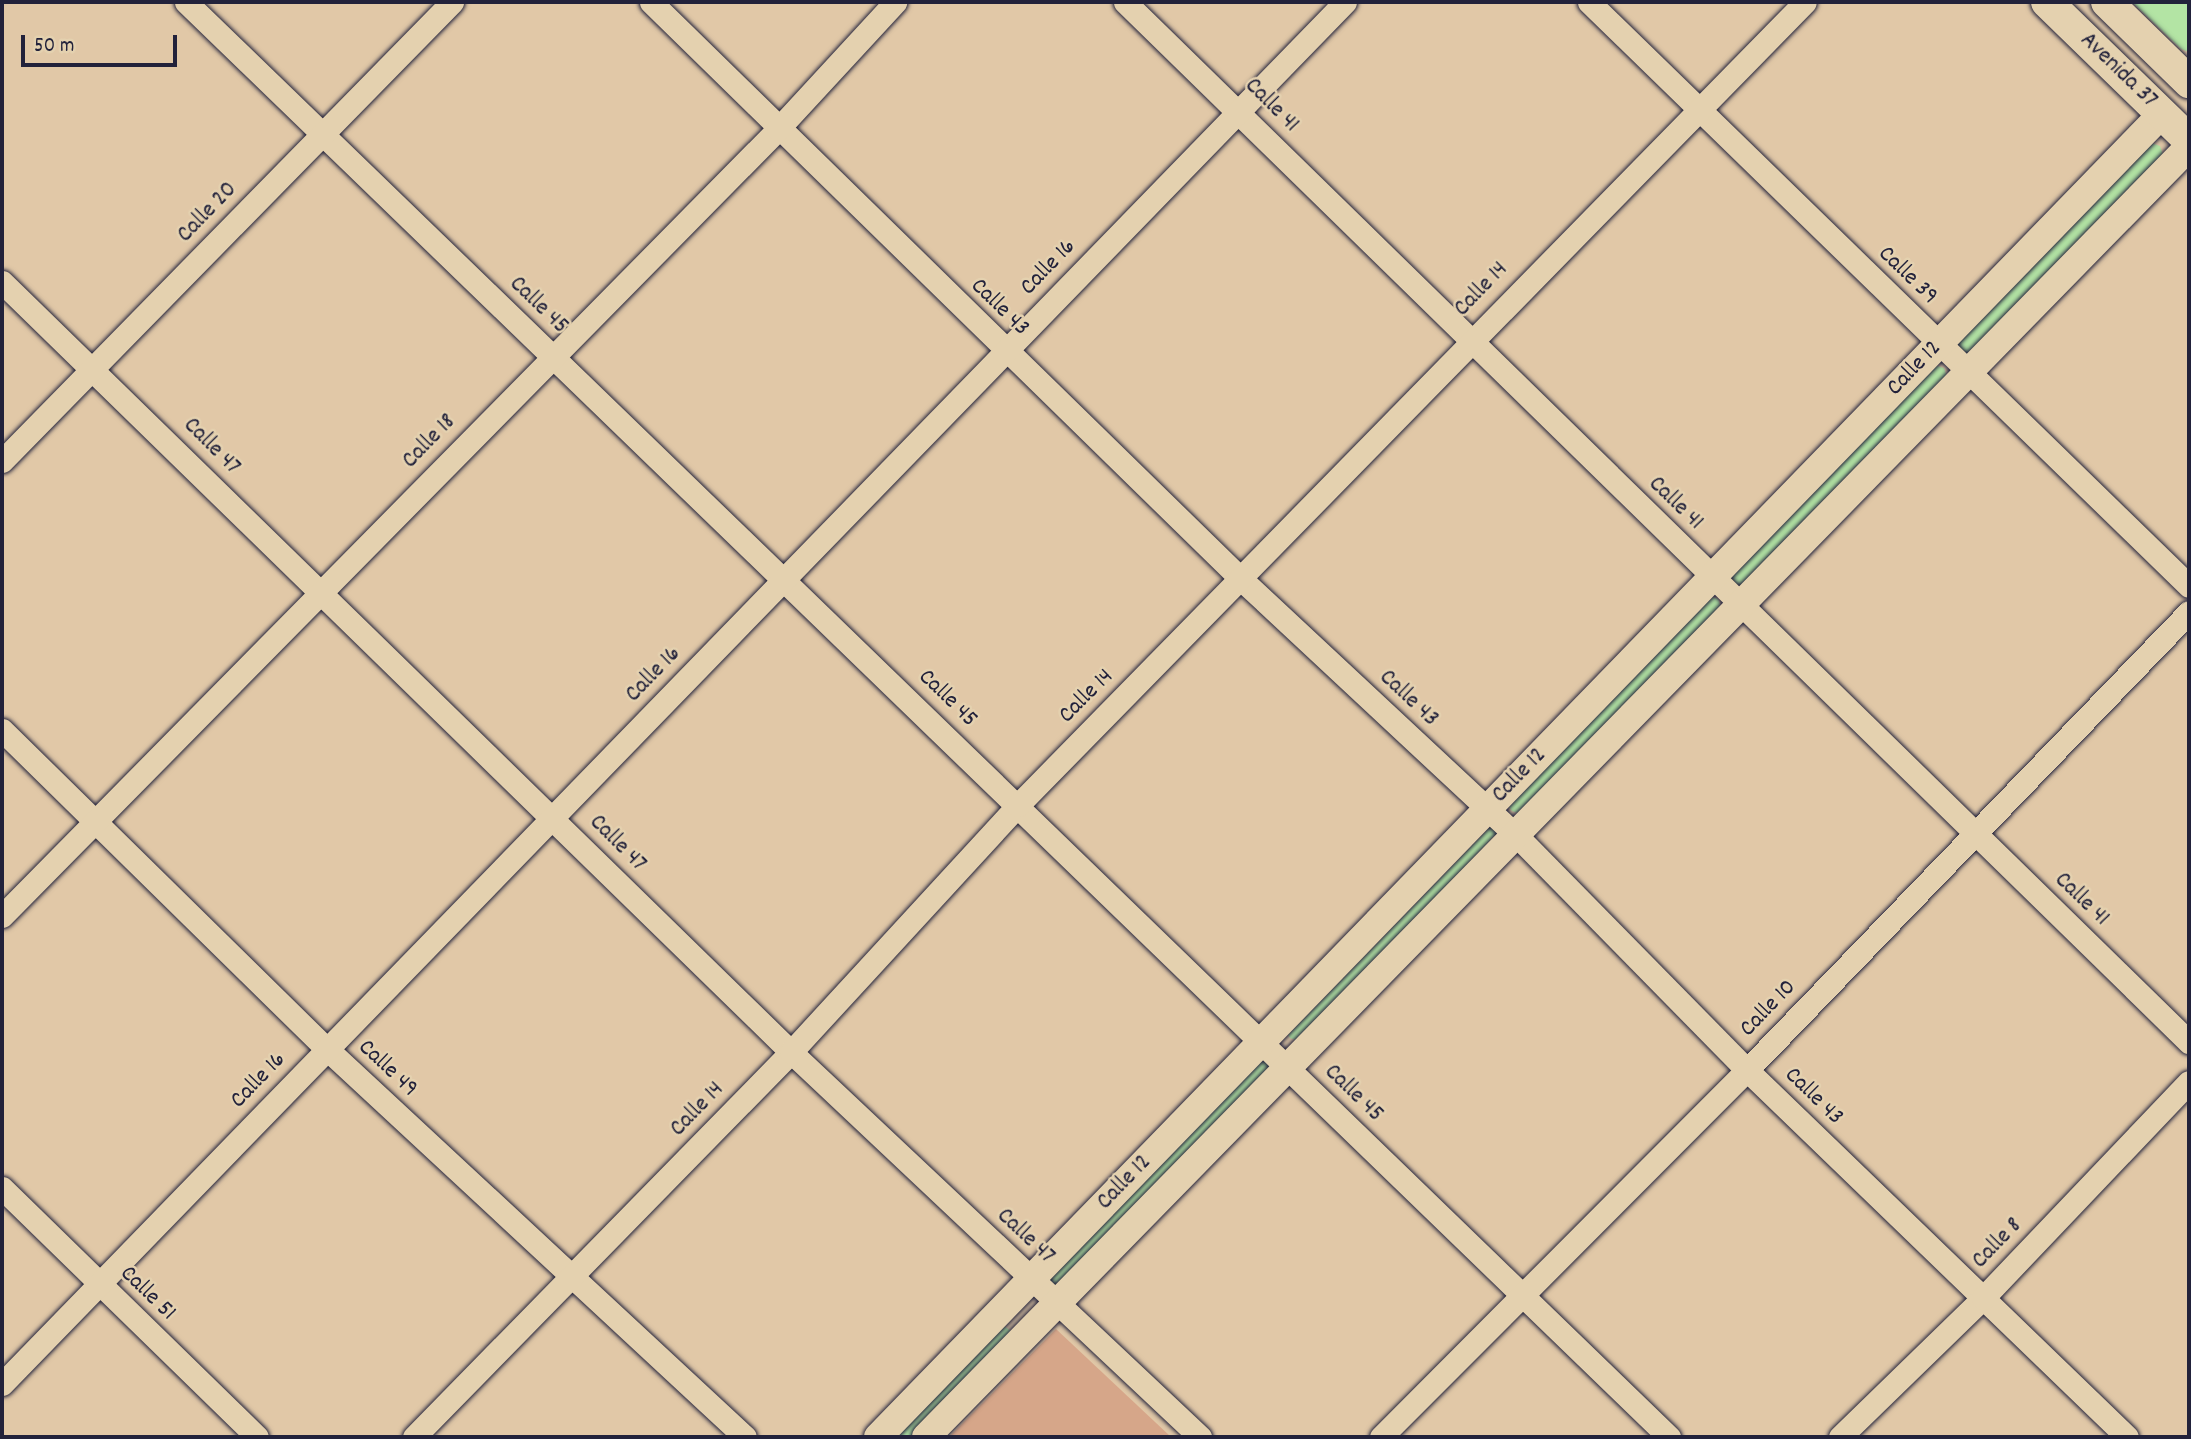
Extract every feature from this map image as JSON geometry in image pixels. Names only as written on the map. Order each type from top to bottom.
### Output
[{"type":"main road","name":"Avenida 37","points":[[2048,2],[2189,141]]},
{"type":"main road","name":"Avenida 37","points":[[2107,2],[2188,78]]},
{"type":"main road","points":[[2162,114],[2188,78]]},
{"type":"street","name":"Calle 45","points":[[186,2],[320,135],[784,579],[1669,1437]]},
{"type":"street","name":"Calle 20","points":[[2,461],[452,2]]},
{"type":"street","name":"Calle 43","points":[[651,2],[1241,579],[1516,835],[1747,1070],[2127,1437]]},
{"type":"street","name":"Calle 18","points":[[2,916],[551,355],[778,129],[895,2]]},
{"type":"street","name":"Calle 41","points":[[1125,2],[1239,110],[1470,340],[2189,1042]]},
{"type":"street","name":"Calle 16","points":[[2,1384],[1345,2]]},
{"type":"street","name":"Calle 39","points":[[1589,2],[2189,586]]},
{"type":"street","name":"Calle 14","points":[[414,1437],[791,1052],[1018,805],[1241,579],[1696,108],[1805,2]]},
{"type":"street","name":"Calle 12","points":[[878,1437],[2162,114]]},
{"type":"street","name":"Calle 12","points":[[926,1437],[2189,147]]},
{"type":"street","name":"Calle 47","points":[[2,282],[791,1052],[1200,1437]]},
{"type":"street","name":"Calle 10","points":[[1381,1437],[1747,1070],[2189,612]]},
{"type":"street","name":"Calle 49","points":[[2,730],[327,1049],[746,1437]]},
{"type":"street","name":"Calle 8","points":[[1840,1437],[1983,1298],[2189,1082]]},
{"type":"street","name":"Calle 51","points":[[2,1188],[257,1437]]},
{"type":"green space","points":[[2132,2],[2189,2],[2189,52],[2181,49]]},
{"type":"green space","points":[[2151,143],[2160,146],[2163,155],[1965,357],[1955,341]]},
{"type":"green space","points":[[1934,365],[1944,368],[1947,377],[1743,586],[1734,583],[1731,574]]},
{"type":"green space","points":[[1709,596],[1718,599],[1721,608],[1521,814],[1512,811],[1509,807]]},
{"type":"green space","points":[[1491,826],[1498,832],[1299,1041],[1290,1038],[1288,1035]]},
{"type":"green space","points":[[1260,1055],[1276,1070],[1053,1289],[1047,1274]]},
{"type":"green space","points":[[1004,1326],[1011,1331],[918,1437],[888,1437]]},
{"type":"building","points":[[1056,1329],[1171,1437],[949,1437]]}]
